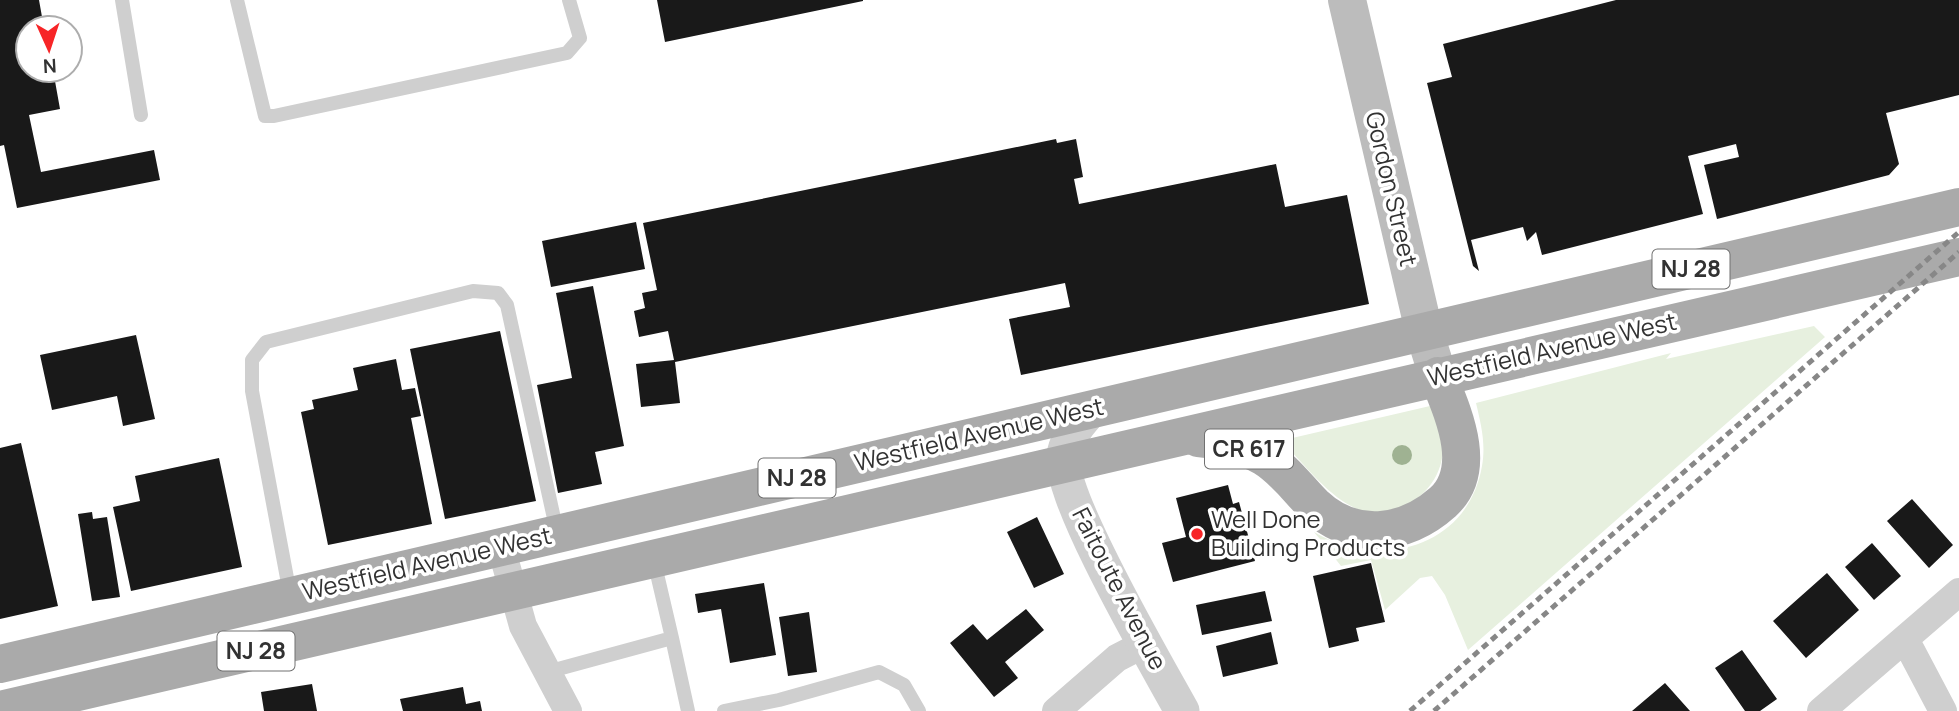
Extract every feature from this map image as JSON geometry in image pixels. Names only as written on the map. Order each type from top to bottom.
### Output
[{"type":"main road","name":"Gordon Street","points":[[1351,18],[1424,331],[1438,376]]},
{"type":"main road","name":"Westfield Avenue West","points":[[13,661],[1959,207]]},
{"type":"main road","name":"Westfield Avenue West","points":[[0,710],[39,706],[653,559],[1959,257]]},
{"type":"main road","name":"CR 617","points":[[1179,437],[1230,443],[1265,457],[1316,507],[1348,527],[1366,531],[1404,527],[1422,519],[1448,497],[1460,469],[1457,425],[1438,376]]},
{"type":"street","points":[[1064,465],[1064,454],[1076,427],[1092,409]]},
{"type":"street","name":"Faitoute Avenue","points":[[1064,465],[1090,538],[1182,711]]},
{"type":"street","points":[[501,547],[523,626],[568,711]]},
{"type":"street","points":[[1821,711],[1959,593]]},
{"type":"street","points":[[1905,639],[1943,711]]},
{"type":"street","points":[[1056,711],[1104,667],[1146,643]]},
{"type":"street","points":[[13,661],[39,706]]},
{"type":"lane","points":[[121,0],[141,115]]},
{"type":"lane","points":[[237,0],[257,94],[265,116],[274,116],[567,53],[580,38],[569,0]]},
{"type":"lane","points":[[290,596],[252,390],[252,360],[266,342],[473,290],[498,293],[507,305],[558,533]]},
{"type":"lane","points":[[653,559],[688,711]]},
{"type":"lane","points":[[547,672],[672,638]]},
{"type":"lane","points":[[724,711],[778,706],[879,672],[904,685],[919,711]]},
{"type":"green space","points":[[1814,326],[1825,337],[1468,650],[1445,595],[1432,576],[1420,578],[1385,610],[1371,560],[1341,566],[1314,532],[1339,544],[1366,550],[1392,550],[1417,544],[1440,533],[1459,516],[1473,494],[1482,466],[1483,442],[1476,403],[1671,353],[1666,359]]},
{"type":"green space","points":[[1430,406],[1437,410],[1443,440],[1438,472],[1420,496],[1408,505],[1394,510],[1365,512],[1351,506],[1324,486],[1284,444],[1288,439]]},
{"type":"building","points":[[0,0],[39,0],[42,14],[14,14],[14,84],[56,84],[60,109],[29,115],[41,172],[154,150],[160,180],[17,208],[4,145],[0,146]]},
{"type":"building","points":[[657,0],[863,0],[863,1],[665,42]]},
{"type":"building","points":[[1616,0],[1959,0],[1959,95],[1886,113],[1899,164],[1889,175],[1717,219],[1704,165],[1739,157],[1736,144],[1688,156],[1703,214],[1542,255],[1536,232],[1527,241],[1523,227],[1471,240],[1479,271],[1473,266],[1427,83],[1452,77],[1443,44]]},
{"type":"building","points":[[1056,139],[1057,143],[1076,139],[1083,177],[1074,179],[1079,204],[1276,164],[1285,207],[1347,195],[1369,304],[1021,375],[1009,319],[1070,307],[1065,283],[675,362],[680,403],[641,407],[636,364],[674,360],[668,331],[639,337],[634,311],[645,308],[642,293],[657,290],[643,223]]},
{"type":"building","points":[[636,222],[645,269],[551,287],[542,241]]},
{"type":"building","points":[[593,286],[624,446],[595,452],[602,484],[558,493],[537,385],[572,378],[556,293]]},
{"type":"building","points":[[500,331],[536,501],[445,519],[410,349]]},
{"type":"building","points":[[136,335],[155,419],[123,426],[117,396],[52,410],[40,355]]},
{"type":"building","points":[[396,359],[402,390],[415,388],[421,416],[411,418],[432,524],[328,545],[301,412],[314,409],[312,400],[358,390],[353,368]]},
{"type":"building","points":[[21,443],[58,606],[0,619],[0,448]]},
{"type":"building","points":[[219,458],[242,567],[131,591],[113,507],[140,501],[135,476]]},
{"type":"building","points":[[1228,485],[1233,504],[1239,502],[1255,561],[1173,582],[1162,543],[1186,537],[1176,498]]},
{"type":"building","points":[[1912,499],[1953,545],[1929,568],[1887,521]]},
{"type":"building","points":[[92,512],[93,519],[107,517],[120,597],[92,601],[78,514]]},
{"type":"building","points":[[1037,517],[1064,574],[1034,588],[1007,532]]},
{"type":"building","points":[[1872,543],[1901,576],[1874,600],[1845,567]]},
{"type":"building","points":[[1371,563],[1385,622],[1356,628],[1359,641],[1329,648],[1313,576]]},
{"type":"building","points":[[1827,573],[1859,610],[1806,658],[1773,621]]},
{"type":"building","points":[[764,583],[776,655],[730,663],[721,609],[698,613],[695,594]]},
{"type":"building","points":[[1265,591],[1272,621],[1202,635],[1196,605]]},
{"type":"building","points":[[1026,609],[1044,630],[1005,662],[1018,678],[994,697],[950,643],[973,624],[987,640]]},
{"type":"building","points":[[809,612],[817,672],[788,676],[779,617]]},
{"type":"building","points":[[1271,632],[1278,664],[1223,677],[1216,646]]},
{"type":"building","points":[[1742,650],[1777,699],[1760,711],[1745,711],[1715,668]]},
{"type":"building","points":[[1665,683],[1690,711],[1632,711]]},
{"type":"building","points":[[312,684],[317,711],[264,711],[261,692]]},
{"type":"building","points":[[463,687],[466,704],[480,701],[482,711],[403,711],[400,699]]},
{"type":"railway","points":[[1410,711],[1959,232]]},
{"type":"railway","points":[[1434,711],[1959,252]]},
{"type":"place","name":"Well Done Building Products","points":[[1197,534]]}]
